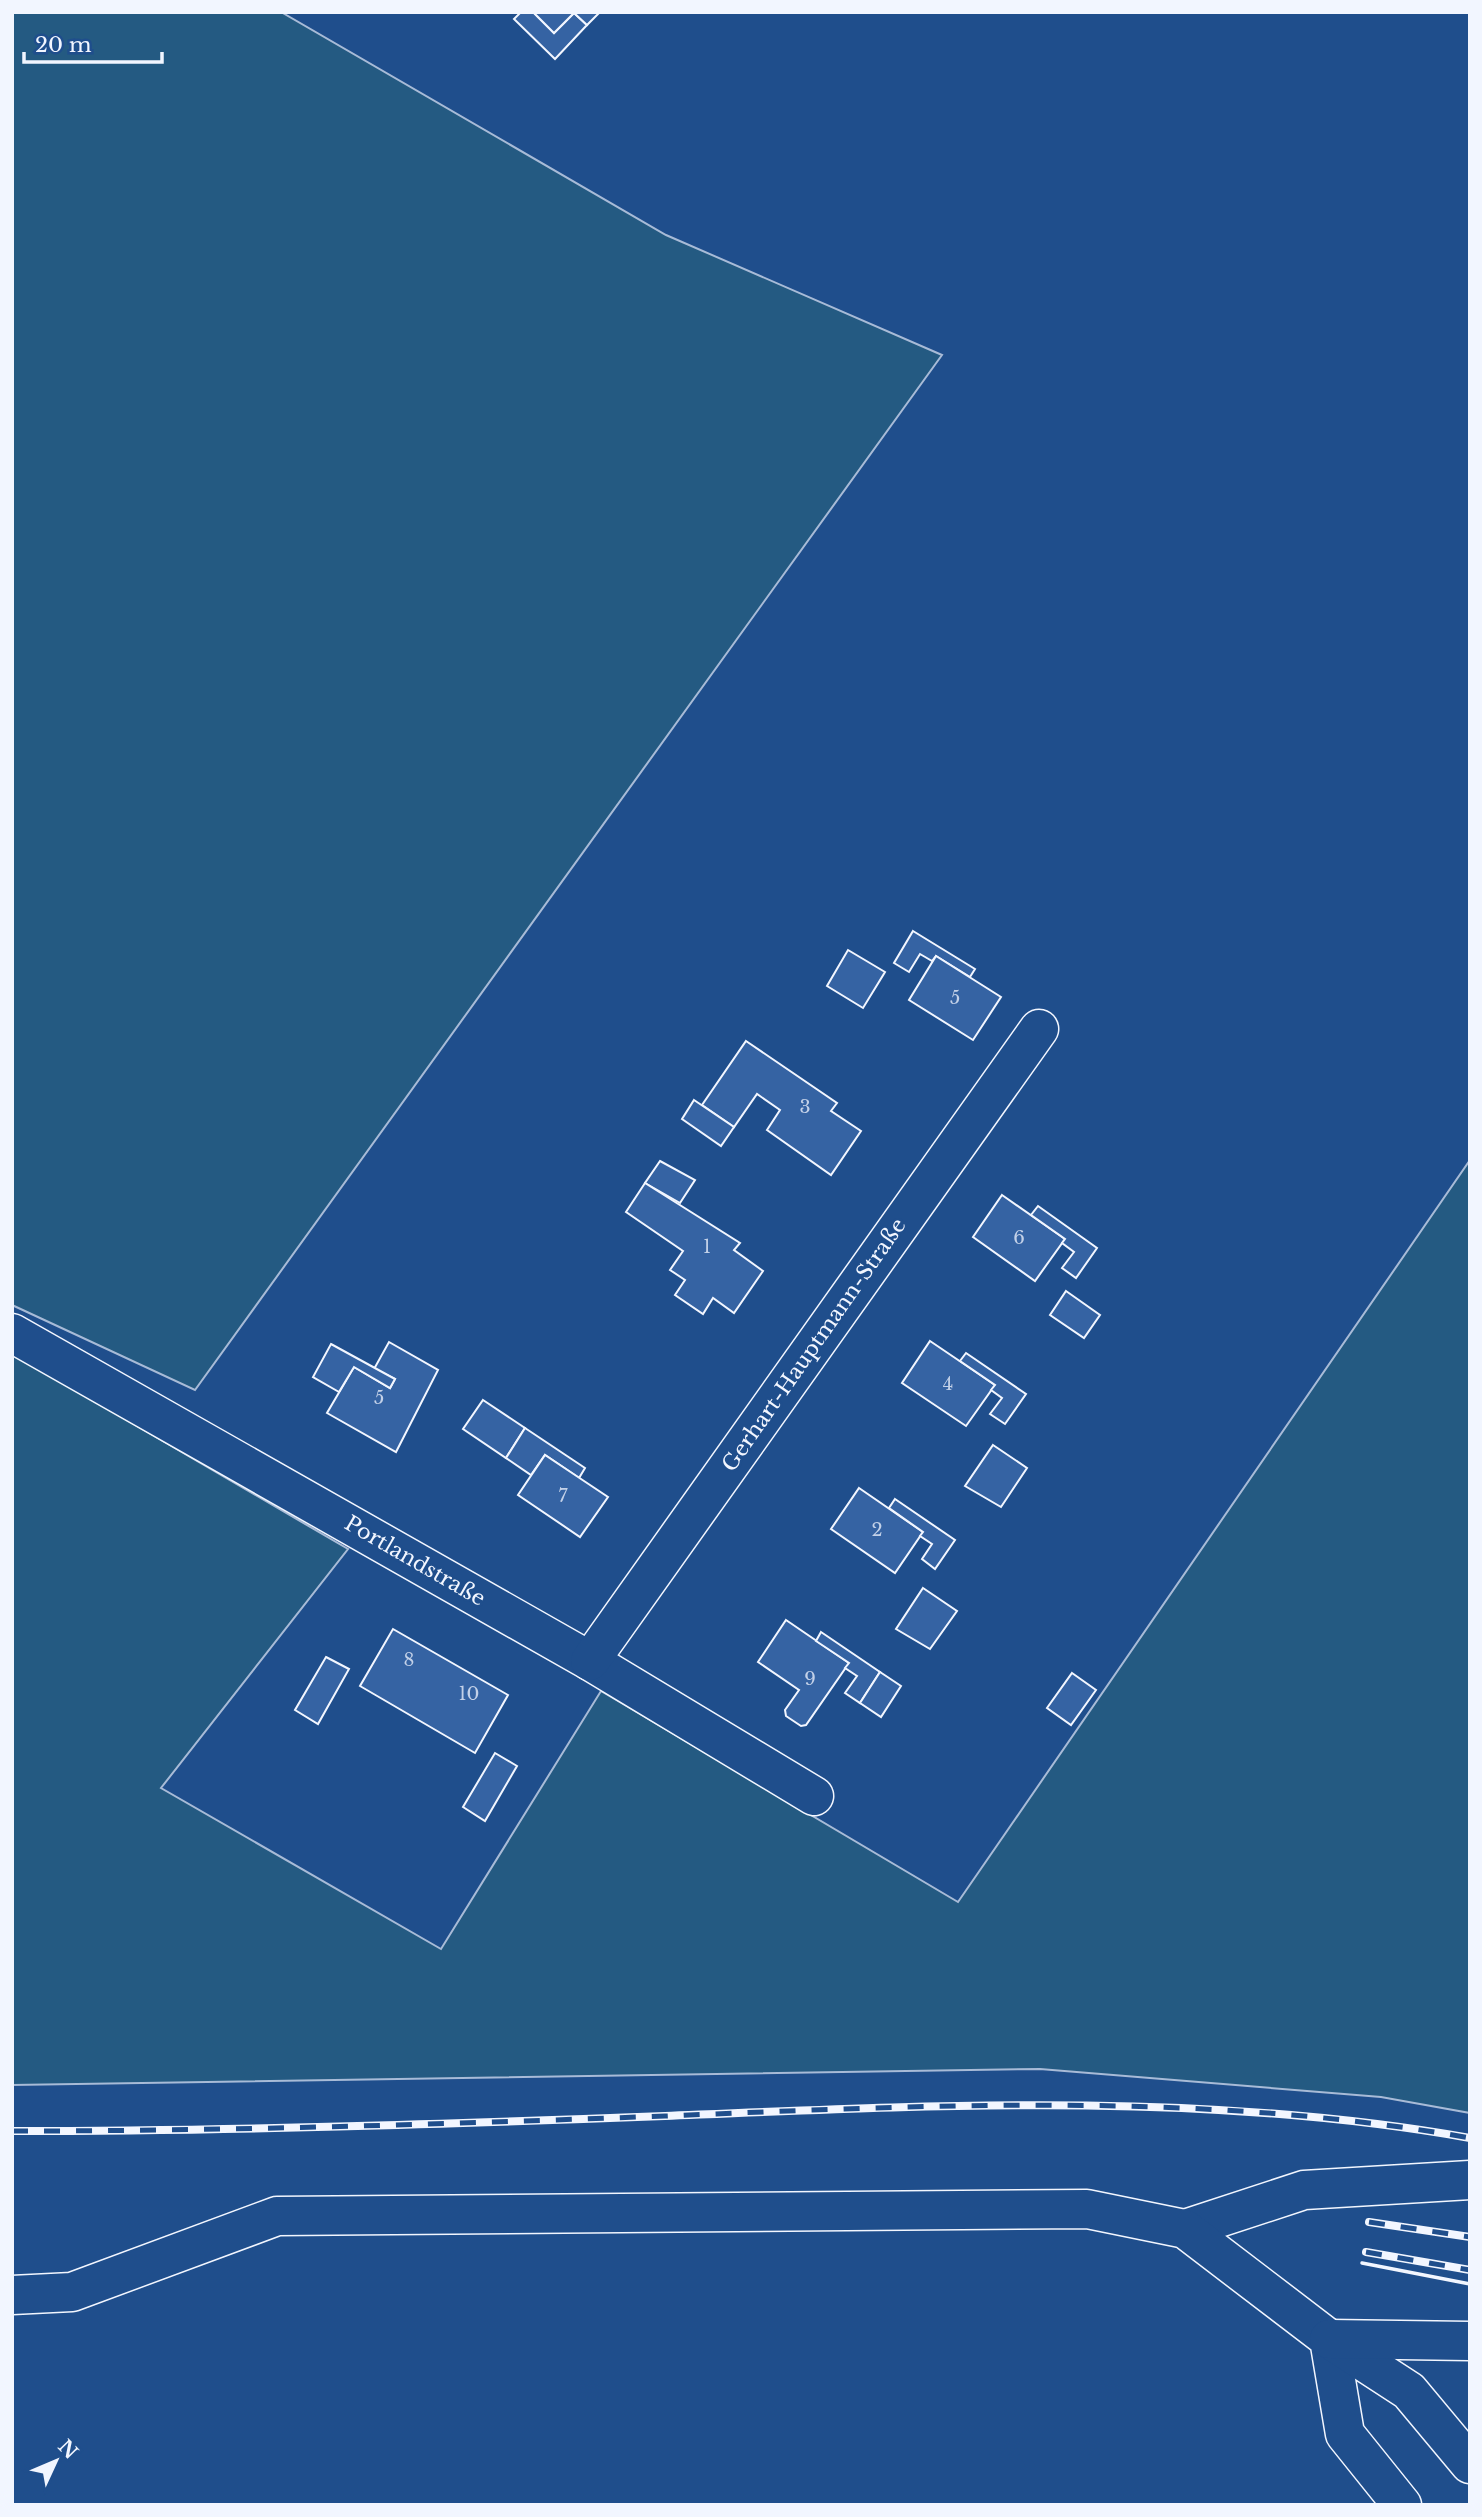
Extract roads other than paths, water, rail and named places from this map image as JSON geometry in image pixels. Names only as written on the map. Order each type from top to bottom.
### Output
[{"type":"street","name":"Gerhart-Hauptmann-Straße","points":[[590,1661],[1039,1029]]},
{"type":"street","name":"Portlandstraße","points":[[12,1333],[590,1661],[814,1796]]},
{"type":"street","points":[[1185,2229],[1304,2190],[1470,2180]]},
{"type":"street","points":[[12,2295],[72,2292],[277,2216],[1087,2209],[1185,2229],[1329,2339],[1409,2391],[1470,2464]]},
{"type":"street","points":[[1329,2339],[1470,2341]]},
{"type":"street","points":[[1329,2339],[1345,2434],[1402,2505]]},
{"type":"railway","points":[[12,2131],[338,2126],[866,2108],[1068,2105],[1270,2113],[1370,2123],[1470,2138]]},
{"type":"railway","points":[[1369,2222],[1470,2237]]},
{"type":"railway","points":[[1366,2252],[1470,2270]]}]
